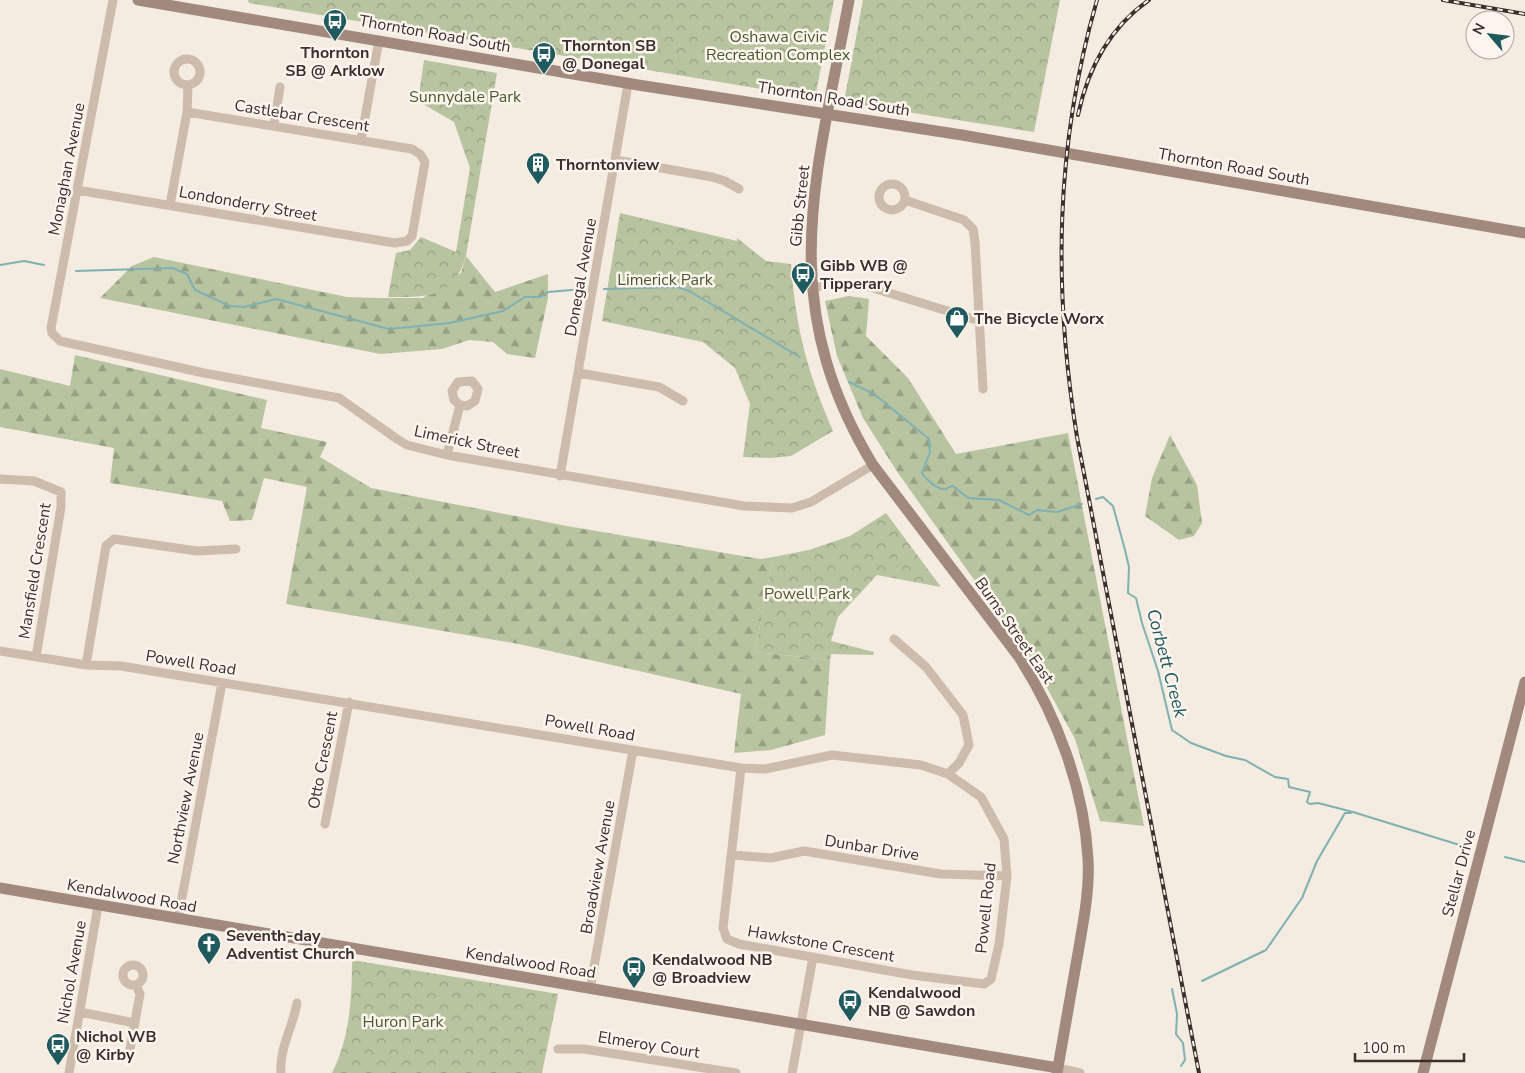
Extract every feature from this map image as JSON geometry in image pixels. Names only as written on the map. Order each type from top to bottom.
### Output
[{"type":"street","name":"Monaghan Avenue","points":[[60,341],[52,333],[51,328],[113,0]]},
{"type":"street","name":"Thornton Road South","points":[[138,0],[628,84],[828,114],[1525,233]]},
{"type":"street","name":"Gibb Street","points":[[849,0],[812,205],[811,287],[820,344],[833,386],[852,428],[873,465]]},
{"type":"street","points":[[361,140],[379,40]]},
{"type":"street","name":"Donegal Avenue","points":[[560,476],[628,84]]},
{"type":"street","points":[[170,205],[187,112],[188,86]]},
{"type":"street","points":[[274,125],[280,86]]},
{"type":"street","name":"Castlebar Crescent","points":[[187,112],[412,149],[420,154],[425,162],[412,236]]},
{"type":"street","points":[[616,160],[712,177],[725,181],[739,189]]},
{"type":"street","name":"Londonderry Street","points":[[77,190],[395,243],[407,241],[412,236]]},
{"type":"street","points":[[905,200],[964,220],[973,229],[976,242],[983,390]]},
{"type":"street","points":[[811,287],[860,284],[980,321]]},
{"type":"street","name":"Limerick Street","points":[[60,341],[204,372],[339,398],[402,442],[448,455],[560,476],[744,506],[792,508],[811,502],[873,465]]},
{"type":"street","points":[[578,374],[659,387],[684,401]]},
{"type":"street","points":[[448,455],[460,405]]},
{"type":"street","name":"Burns Street East","points":[[873,465],[1019,657],[1046,704],[1061,738],[1080,803],[1088,860],[1084,917],[1057,1071]]},
{"type":"street","name":"Mansfield Crescent","points":[[0,479],[34,481],[61,492],[61,507],[36,657]]},
{"type":"street","points":[[86,665],[106,546],[114,539],[197,551],[236,549]]},
{"type":"street","points":[[894,639],[926,667],[963,715],[969,745],[959,763],[948,774]]},
{"type":"street","name":"Powell Road","points":[[0,650],[86,665],[121,666],[349,702],[741,768],[765,769],[832,755],[921,765],[948,774],[980,797],[1004,839],[1007,876],[999,944],[991,979]]},
{"type":"street","name":"Stellar Drive","points":[[1423,1073],[1525,682]]},
{"type":"street","name":"Northview Avenue","points":[[178,919],[222,683]]},
{"type":"street","name":"Otto Crescent","points":[[325,824],[349,702]]},
{"type":"street","name":"Broadview Avenue","points":[[590,988],[633,750]]},
{"type":"street","name":"Hawkstone Crescent","points":[[741,768],[723,928],[727,939],[739,944],[921,976],[984,984],[991,979]]},
{"type":"street","name":"Dunbar Drive","points":[[732,855],[771,858],[804,851],[941,874],[1007,876]]},
{"type":"street","name":"Kendalwood Road","points":[[0,888],[801,1024],[1057,1071]]},
{"type":"street","name":"Nichol Avenue","points":[[69,1073],[98,906]]},
{"type":"street","points":[[792,1073],[813,958]]},
{"type":"street","points":[[130,1055],[140,994],[136,985]]},
{"type":"street","points":[[281,1073],[282,1051],[297,1003]]},
{"type":"street","points":[[80,1012],[136,1023]]},
{"type":"street","name":"Elmeroy Court","points":[[558,1049],[584,1049],[736,1073]]},
{"type":"street","points":[[1057,1071],[1080,1073]]},
{"type":"green space","name":"Oshawa Civic Recreation Complex","points":[[248,0],[834,0],[815,98],[249,3]]},
{"type":"green space","points":[[863,0],[1060,0],[1034,132],[844,102]]},
{"type":"green space","name":"Sunnydale Park","points":[[424,60],[497,73],[466,256],[460,270],[454,281],[436,293],[414,297],[388,297],[396,253],[410,250],[421,237],[456,252],[470,168],[454,122],[418,101]]},
{"type":"green space","name":"Limerick Park","points":[[620,213],[737,241],[737,238],[766,261],[791,264],[796,310],[804,350],[816,389],[833,431],[791,456],[770,458],[743,457],[750,404],[735,368],[703,342],[602,321]]},
{"type":"green space","points":[[466,256],[495,292],[548,274],[548,298],[535,358],[507,354],[493,342],[469,340],[442,349],[380,354],[100,298],[132,266],[154,257],[347,297],[423,298],[461,273]]},
{"type":"green space","points":[[849,296],[869,299],[866,336],[908,378],[956,454],[1068,433],[1144,826],[1100,821],[1075,739],[1034,664],[898,473],[863,418],[837,356],[825,301]]},
{"type":"green space","points":[[75,355],[267,400],[261,428],[327,442],[320,457],[371,488],[567,526],[760,559],[773,557],[755,652],[830,660],[825,735],[771,750],[734,753],[741,694],[519,644],[286,604],[307,487],[264,478],[252,520],[230,521],[222,501],[110,483],[114,448],[0,427],[0,369],[70,386]]},
{"type":"green space","points":[[1170,435],[1197,485],[1202,523],[1194,536],[1179,540],[1145,516],[1152,478]]},
{"type":"green space","name":"Powell Park","points":[[886,513],[941,587],[877,575],[838,617],[831,641],[874,652],[873,655],[831,654],[830,660],[755,652],[773,557],[809,550],[850,536]]},
{"type":"green space","name":"Huron Park","points":[[352,960],[558,994],[542,1073],[332,1073],[343,1046],[349,1018]]},
{"type":"waterway","name":"Corbett Creek","points":[[0,265],[24,261],[44,265]]},
{"type":"waterway","name":"Corbett Creek","points":[[76,271],[172,268],[187,274],[195,290],[230,306],[244,307],[276,299],[389,329],[450,323],[503,311],[525,297],[540,297],[548,292],[583,289]]},
{"type":"waterway","name":"Corbett Creek","points":[[604,289],[678,287],[691,292],[800,357]]},
{"type":"waterway","name":"Corbett Creek","points":[[849,382],[874,394],[929,439],[930,452],[922,473],[939,488],[946,489],[953,486],[968,498],[999,500],[1029,515],[1037,510],[1057,512],[1082,504]]},
{"type":"waterway","name":"Corbett Creek","points":[[1096,499],[1103,497],[1113,506],[1129,567],[1128,593],[1136,598],[1158,671],[1172,730],[1191,743],[1226,756],[1245,760],[1275,777],[1288,779],[1289,787],[1310,792],[1307,802],[1310,804],[1318,803],[1353,812],[1466,847]]},
{"type":"waterway","points":[[1202,981],[1266,950],[1302,898],[1317,861],[1345,813],[1351,813]]},
{"type":"waterway","name":"Corbett Creek","points":[[1505,857],[1525,862]]},
{"type":"waterway","points":[[1172,989],[1177,1014],[1176,1034],[1183,1043],[1185,1060],[1181,1066]]},
{"type":"railway","points":[[1097,0],[1083,55],[1073,109],[1062,217],[1064,326],[1069,381],[1077,437],[1199,1073]]},
{"type":"railway","points":[[1078,115],[1088,81],[1102,50],[1122,23],[1149,0]]},
{"type":"railway","points":[[1443,0],[1525,14]]},
{"type":"place","name":"Thornton SB @ Arklow","points":[[335,42]]},
{"type":"place","name":"Thornton SB @ Donegal","points":[[544,75]]},
{"type":"place","name":"Thorntonview","points":[[538,185]]},
{"type":"place","name":"Gibb WB @ Tipperary","points":[[803,295]]},
{"type":"place","name":"The Bicycle Worx","points":[[957,339]]},
{"type":"place","name":"Seventh-day Adventist Church","points":[[209,965]]},
{"type":"place","name":"Kendalwood NB @ Broadview","points":[[634,989]]},
{"type":"place","name":"Kendalwood NB @ Sawdon","points":[[850,1022]]},
{"type":"place","name":"Nichol WB @ Kirby","points":[[58,1066]]}]
